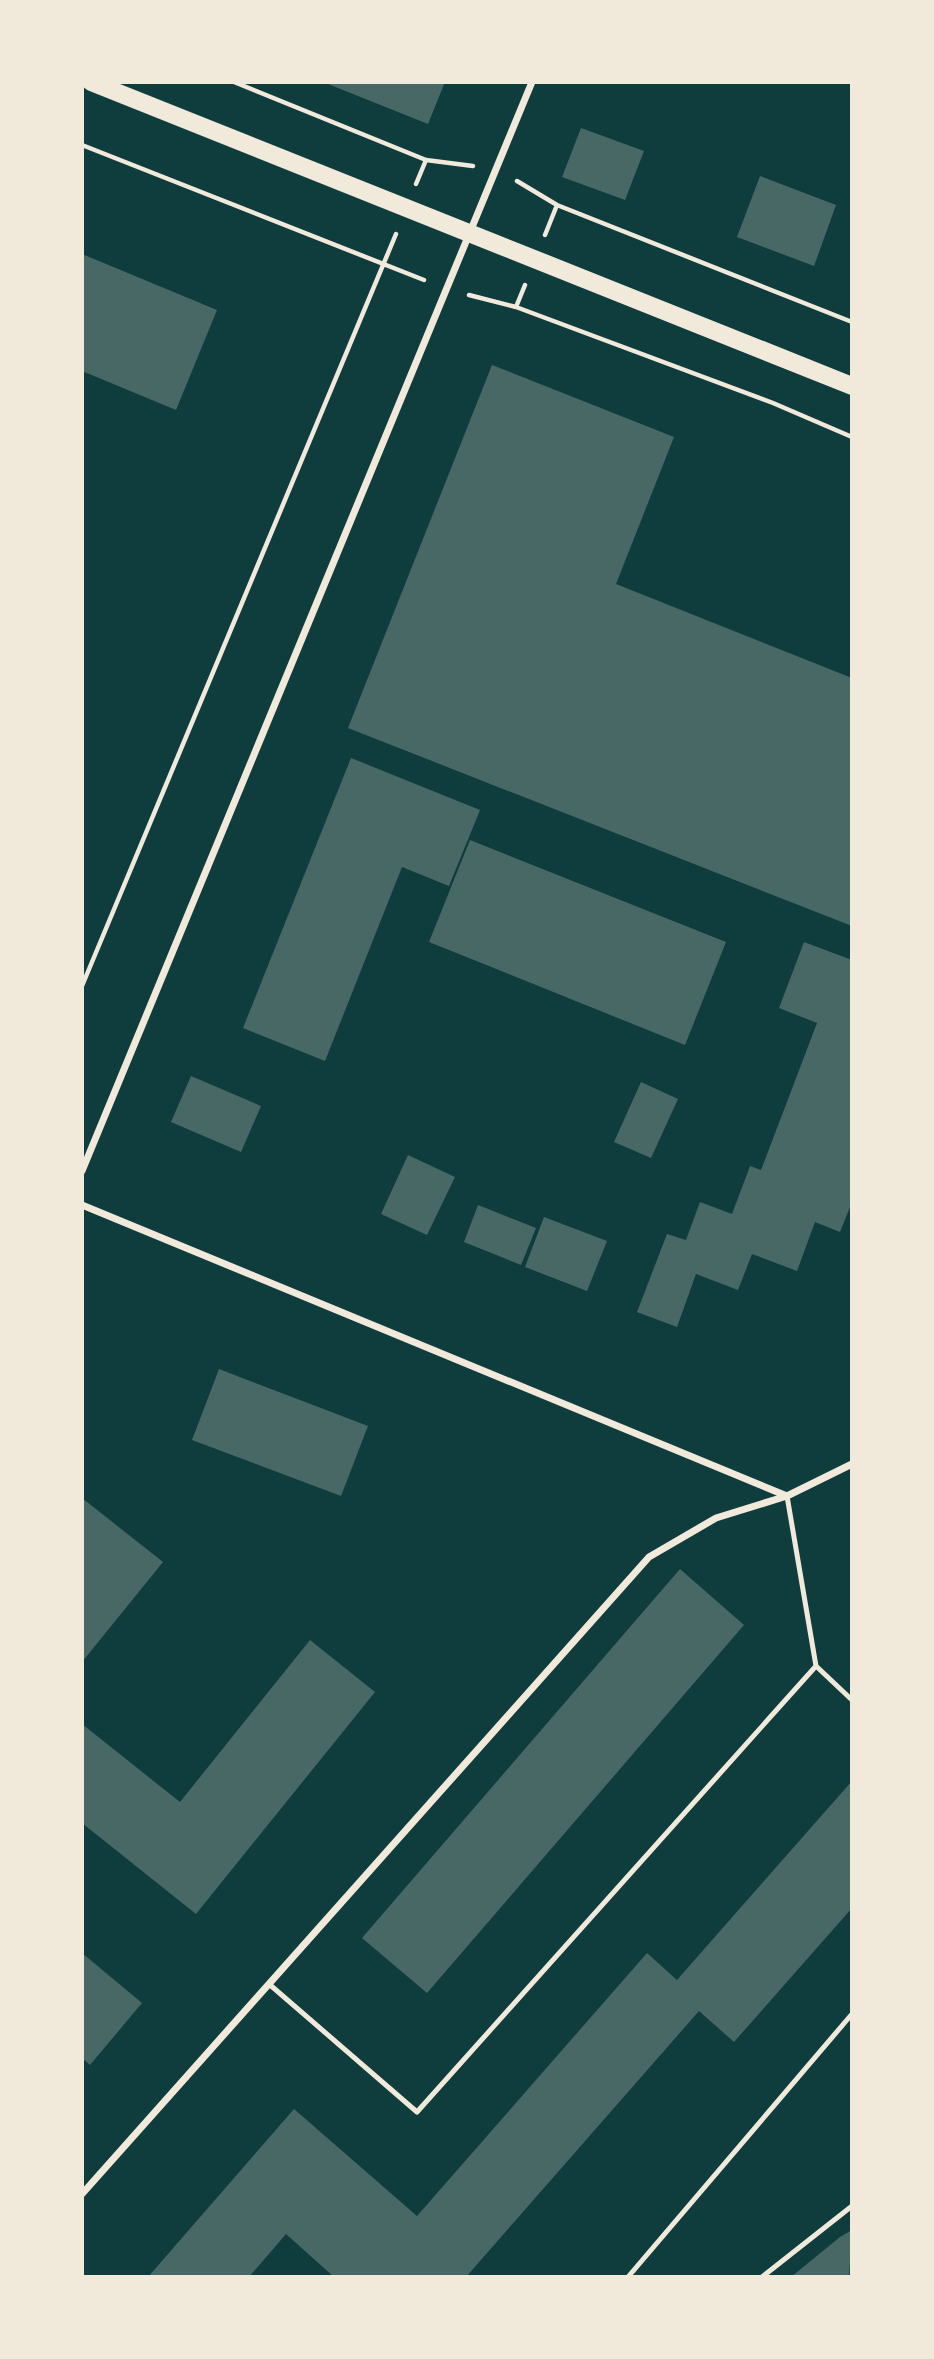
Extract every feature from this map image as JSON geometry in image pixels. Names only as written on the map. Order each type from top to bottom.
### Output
[{"type":"main road","points":[[91,82],[852,386]]},
{"type":"street","points":[[82,1171],[532,82]]},
{"type":"street","points":[[82,1205],[787,1496]]},
{"type":"street","points":[[82,2194],[649,1557],[716,1518],[787,1496],[852,1464]]},
{"type":"lane","points":[[787,1496],[817,1665],[852,1700]]},
{"type":"lane","points":[[269,1984],[417,2112],[817,1665]]},
{"type":"lane","points":[[628,2277],[852,2014]]},
{"type":"lane","points":[[762,2277],[852,2206]]},
{"type":"path","points":[[234,82],[425,160],[497,170],[557,205],[852,322]]},
{"type":"path","points":[[82,986],[425,160]]},
{"type":"building","points":[[323,82],[445,82],[428,124]]},
{"type":"building","points":[[581,128],[644,151],[625,200],[562,177]]},
{"type":"building","points":[[760,176],[836,205],[814,266],[737,237]]},
{"type":"building","points":[[82,254],[217,310],[176,410],[82,371]]},
{"type":"building","points":[[492,365],[674,437],[616,584],[852,678],[852,926],[348,728]]},
{"type":"building","points":[[351,758],[480,810],[449,886],[402,867],[325,1061],[243,1028]]},
{"type":"building","points":[[470,840],[726,942],[685,1045],[429,942]]},
{"type":"building","points":[[804,942],[852,960],[852,1202],[840,1232],[815,1222],[797,1271],[752,1254],[738,1290],[696,1274],[677,1327],[637,1312],[667,1234],[686,1240],[700,1202],[732,1214],[750,1166],[761,1170],[817,1023],[779,1008]]},
{"type":"building","points":[[191,1076],[261,1106],[241,1152],[171,1122]]},
{"type":"building","points":[[641,1082],[678,1099],[651,1158],[614,1142]]},
{"type":"building","points":[[408,1155],[455,1177],[427,1235],[381,1214]]},
{"type":"building","points":[[478,1205],[536,1228],[521,1265],[464,1242]]},
{"type":"building","points":[[544,1217],[607,1241],[587,1291],[525,1267]]},
{"type":"building","points":[[219,1369],[368,1426],[341,1496],[192,1440]]},
{"type":"building","points":[[82,1498],[163,1562],[82,1662]]},
{"type":"building","points":[[680,1569],[744,1625],[427,1993],[362,1938]]},
{"type":"building","points":[[310,1640],[375,1692],[196,1914],[82,1823],[82,1724],[180,1802]]},
{"type":"building","points":[[852,1781],[852,1908],[734,2042],[699,2011],[466,2277],[334,2277],[286,2234],[249,2277],[148,2277],[294,2109],[417,2216],[647,1953],[677,1980]]},
{"type":"building","points":[[82,1953],[142,2003],[90,2065],[82,2058]]},
{"type":"building","points":[[852,2230],[849,2277],[791,2277],[840,2237]]}]
